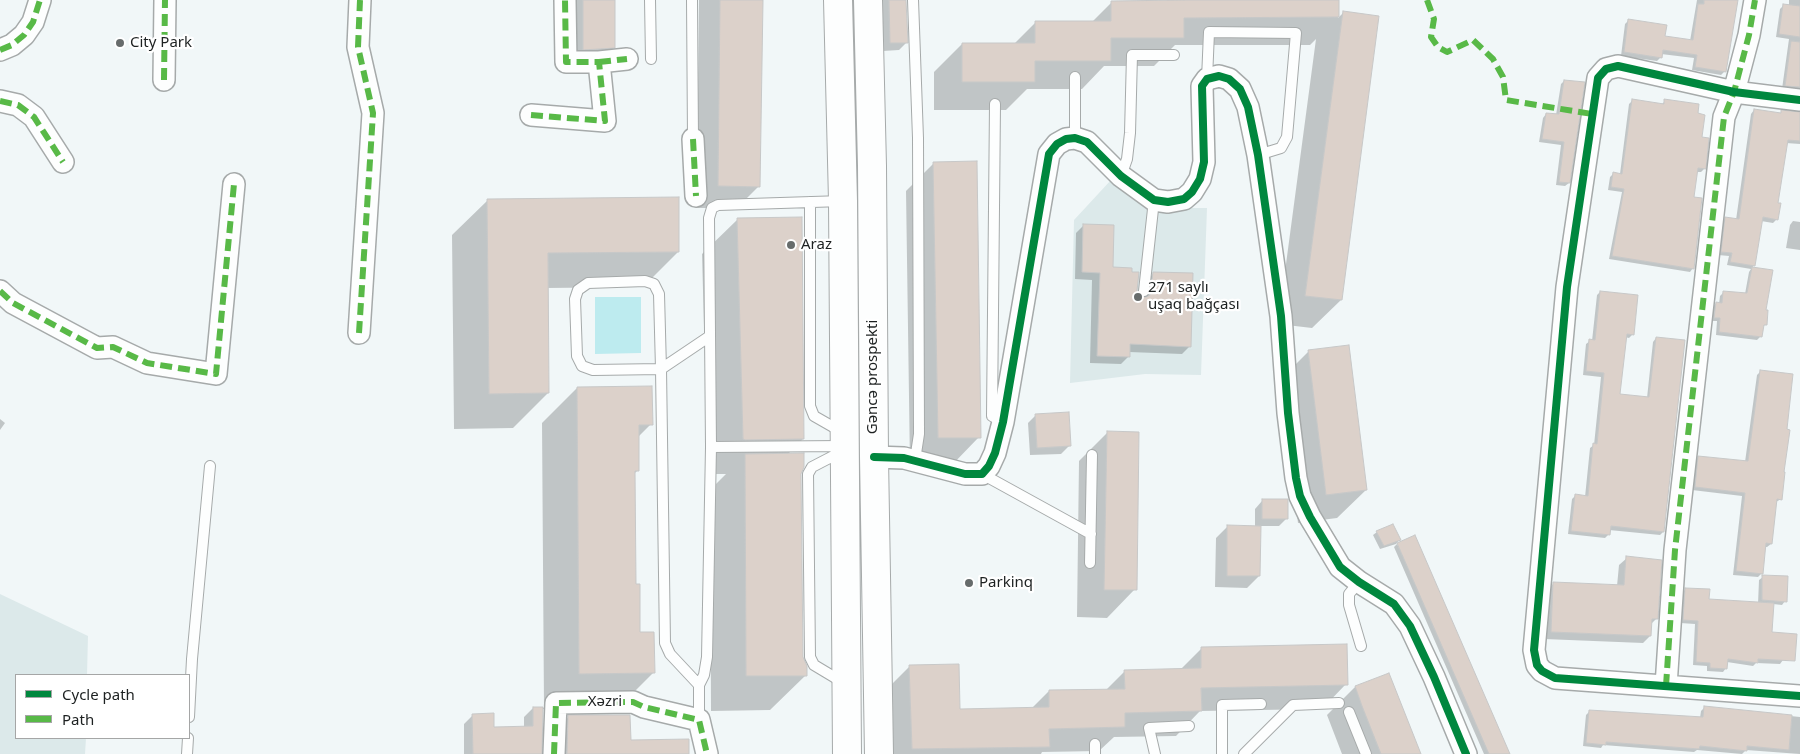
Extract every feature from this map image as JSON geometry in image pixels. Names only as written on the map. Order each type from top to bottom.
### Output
[{"type":"main road","name":"Gəncə prospekti","points":[[838,0],[843,201],[847,754]]},
{"type":"main road","name":"Gəncə prospekti","points":[[868,0],[872,166],[878,754]]},
{"type":"main road","points":[[842,165],[872,166]]},
{"type":"street","points":[[0,50],[12,45],[24,35],[33,22],[40,0]]},
{"type":"street","points":[[164,80],[165,0]]},
{"type":"street","points":[[359,333],[373,113],[358,47],[360,0]]},
{"type":"street","points":[[565,0],[566,62],[599,62],[627,59]]},
{"type":"street","points":[[1666,686],[1675,550],[1724,117],[1734,92],[1749,35],[1755,0]]},
{"type":"street","points":[[531,115],[605,120],[599,62]]},
{"type":"street","points":[[1800,100],[1734,92],[1618,66],[1606,69],[1598,78],[1567,287],[1534,650],[1537,665],[1542,671],[1555,678],[1800,696]]},
{"type":"street","points":[[874,457],[914,460],[965,474],[982,474],[989,466],[995,453],[1002,422],[1049,154],[1057,144],[1066,139],[1075,138],[1087,142],[1121,176],[1154,200],[1168,202],[1184,199],[1192,192],[1200,179],[1204,162],[1202,86],[1207,79],[1219,76],[1229,79],[1240,89],[1248,107],[1258,156],[1281,316],[1288,413],[1300,496],[1328,549],[1340,567],[1359,582],[1394,604],[1410,626],[1434,677],[1466,754]]},
{"type":"street","points":[[0,101],[18,105],[34,117],[63,162]]},
{"type":"street","points":[[693,139],[696,196]]},
{"type":"street","points":[[0,291],[13,303],[97,348],[113,347],[147,363],[216,374],[234,184]]},
{"type":"street","name":"Xəzri","points":[[554,754],[556,703],[633,702],[644,707],[699,720]]},
{"type":"street","points":[[699,720],[707,754]]},
{"type":"lane","points":[[650,0],[651,59]]},
{"type":"lane","points":[[692,0],[693,139]]},
{"type":"lane","points":[[913,0],[918,158],[919,434],[914,460]]},
{"type":"lane","points":[[1207,79],[1208,32],[1296,33],[1287,137],[1281,148],[1258,156]]},
{"type":"lane","points":[[1121,176],[1127,159],[1130,133],[1132,55],[1174,55]]},
{"type":"lane","points":[[1075,77],[1075,138]]},
{"type":"lane","points":[[995,104],[992,416],[1002,422]]},
{"type":"lane","points":[[1144,291],[1154,200]]},
{"type":"lane","points":[[699,720],[699,685],[704,675],[707,657],[711,447],[709,218],[712,208],[718,205],[843,201]]},
{"type":"lane","points":[[810,202],[810,406],[814,416],[845,443]]},
{"type":"lane","points":[[699,685],[670,654],[665,643],[661,369],[659,294],[654,284],[645,281],[588,282],[578,290],[576,299],[577,356],[582,366],[592,370],[661,369],[710,336]]},
{"type":"lane","points":[[711,447],[845,443]]},
{"type":"lane","points":[[845,443],[812,467],[808,474],[810,657],[814,665],[847,684]]},
{"type":"lane","points":[[1090,563],[1092,456]]},
{"type":"lane","points":[[190,698],[210,466]]},
{"type":"lane","points":[[982,474],[1091,534]]},
{"type":"lane","points":[[1359,582],[1349,594],[1349,605],[1361,646]]},
{"type":"lane","points":[[1244,754],[1293,705],[1339,703]]},
{"type":"lane","points":[[1222,754],[1222,705],[1261,704]]},
{"type":"lane","points":[[1350,712],[1366,754]]},
{"type":"lane","points":[[1155,754],[1149,728],[1189,726]]},
{"type":"lane","points":[[186,754],[188,739]]},
{"type":"shaded area","name":"271 saylı uşaq bağçası","points":[[1111,180],[1132,198],[1153,208],[1207,208],[1201,375],[1145,374],[1070,383],[1074,220]]},
{"type":"shaded area","points":[[595,297],[641,297],[641,353],[595,354]]},
{"type":"shaded area","points":[[0,594],[88,636],[87,674],[15,674],[15,739],[86,739],[85,754],[0,754]]},
{"type":"building","points":[[583,0],[615,0],[615,48],[583,50]]},
{"type":"building","points":[[720,0],[763,0],[760,187],[718,186]]},
{"type":"building","points":[[889,0],[906,0],[908,43],[890,43]]},
{"type":"building","points":[[1339,0],[1339,17],[1184,18],[1184,38],[1111,38],[1111,61],[1035,61],[1035,82],[962,82],[962,43],[1035,43],[1035,21],[1111,21],[1111,1]]},
{"type":"building","points":[[1704,0],[1738,0],[1726,72],[1695,67],[1697,55],[1663,50],[1662,58],[1624,52],[1628,19],[1667,25],[1665,36],[1693,40],[1698,4],[1704,4]]},
{"type":"building","points":[[1783,4],[1800,6],[1800,37],[1779,34]]},
{"type":"building","points":[[1343,11],[1379,16],[1342,300],[1305,296]]},
{"type":"building","points":[[1791,41],[1800,42],[1800,87],[1785,86]]},
{"type":"building","points":[[1564,80],[1585,82],[1570,183],[1559,182],[1564,142],[1542,139],[1546,113],[1559,114]]},
{"type":"building","points":[[1632,99],[1664,104],[1664,99],[1699,104],[1698,113],[1705,115],[1702,137],[1709,138],[1706,169],[1698,168],[1694,197],[1702,198],[1694,269],[1612,256],[1624,189],[1611,187],[1613,172],[1622,174]]},
{"type":"building","points":[[1754,109],[1781,113],[1781,110],[1800,112],[1800,141],[1788,140],[1778,203],[1781,203],[1778,220],[1763,217],[1755,266],[1730,262],[1732,253],[1721,252],[1725,217],[1739,219]]},
{"type":"building","points":[[977,161],[981,438],[938,438],[933,162]]},
{"type":"building","points":[[679,197],[679,252],[548,253],[549,393],[489,394],[487,199]]},
{"type":"building","points":[[802,217],[804,439],[745,440],[743,439],[737,218]]},
{"type":"building","points":[[1083,224],[1114,225],[1113,267],[1132,268],[1132,272],[1139,272],[1137,291],[1140,297],[1150,295],[1153,272],[1193,273],[1191,347],[1130,344],[1130,357],[1097,356],[1100,273],[1082,272]]},
{"type":"building","points":[[1752,267],[1773,270],[1766,310],[1768,310],[1767,325],[1764,325],[1762,337],[1719,332],[1720,318],[1714,318],[1716,302],[1722,303],[1723,291],[1747,293]]},
{"type":"building","points":[[1600,291],[1638,295],[1634,335],[1627,334],[1620,394],[1649,397],[1656,337],[1685,340],[1664,532],[1611,526],[1610,535],[1571,531],[1575,494],[1588,496],[1593,443],[1597,444],[1604,373],[1586,371],[1589,339],[1595,340]]},
{"type":"building","points":[[1349,345],[1367,490],[1326,495],[1308,350]]},
{"type":"building","points":[[1760,370],[1793,374],[1787,429],[1790,430],[1782,500],[1777,499],[1772,544],[1766,543],[1763,574],[1736,571],[1745,493],[1695,487],[1698,456],[1748,461]]},
{"type":"building","points":[[652,386],[653,425],[639,425],[639,471],[635,471],[636,584],[640,584],[640,632],[654,632],[655,673],[579,674],[577,387]]},
{"type":"building","points":[[1069,412],[1071,446],[1037,448],[1035,414]]},
{"type":"building","points":[[1107,431],[1139,432],[1137,590],[1104,590]]},
{"type":"building","points":[[804,453],[804,467],[801,474],[803,657],[807,666],[807,676],[746,676],[745,454]]},
{"type":"building","points":[[1262,499],[1288,499],[1288,519],[1262,519]]},
{"type":"building","points":[[1393,524],[1401,540],[1384,546],[1376,531]]},
{"type":"building","points":[[1227,525],[1261,526],[1260,576],[1227,576]]},
{"type":"building","points":[[1415,535],[1510,754],[1489,754],[1397,543]]},
{"type":"building","points":[[1626,556],[1662,560],[1658,619],[1652,619],[1651,636],[1551,632],[1553,582],[1624,585]]},
{"type":"building","points":[[1762,575],[1788,576],[1787,602],[1762,600]]},
{"type":"building","points":[[1685,588],[1710,589],[1709,599],[1774,603],[1772,632],[1797,634],[1795,661],[1758,659],[1758,663],[1728,659],[1727,669],[1710,668],[1710,663],[1696,662],[1698,621],[1683,620]]},
{"type":"building","points":[[1347,644],[1348,685],[1201,688],[1202,711],[1125,713],[1125,727],[1049,729],[1050,747],[912,749],[909,665],[959,664],[960,709],[1049,707],[1049,690],[1125,689],[1124,670],[1201,668],[1201,647]]},
{"type":"building","points":[[1389,673],[1421,754],[1381,754],[1362,706],[1355,686]]},
{"type":"building","points":[[1704,706],[1792,715],[1789,750],[1747,746],[1747,751],[1700,746],[1699,749],[1606,742],[1606,745],[1586,743],[1589,710],[1703,717]]},
{"type":"building","points":[[533,707],[543,707],[542,754],[473,754],[472,714],[494,713],[494,727],[533,726]]},
{"type":"building","points":[[568,715],[630,715],[631,740],[689,739],[689,754],[567,754]]},
{"type":"marked path","points":[[0,50],[12,45],[24,35],[33,22],[40,0]]},
{"type":"marked path","points":[[164,80],[165,0]]},
{"type":"marked path","points":[[359,333],[373,113],[358,47],[360,0]]},
{"type":"marked path","points":[[531,115],[605,121],[599,62],[566,62],[565,0]]},
{"type":"marked path","points":[[1427,0],[1434,19],[1431,37],[1438,47],[1447,52],[1473,40],[1493,59],[1503,77],[1506,100],[1592,114]]},
{"type":"marked path","points":[[1666,686],[1675,550],[1724,117],[1734,92],[1749,35],[1755,0]]},
{"type":"marked path","points":[[599,62],[627,59]]},
{"type":"marked path","points":[[0,101],[18,105],[34,117],[63,162]]},
{"type":"marked path","points":[[693,139],[696,196]]},
{"type":"marked path","points":[[0,291],[13,303],[97,348],[113,347],[147,363],[216,374],[234,184]]},
{"type":"marked path","points":[[554,754],[556,703],[633,702],[644,707],[699,720],[707,754]]},
{"type":"cycle path","points":[[1800,100],[1734,92],[1618,66],[1606,69],[1598,78],[1567,287],[1534,650],[1537,665],[1542,671],[1555,678],[1800,696]]},
{"type":"cycle path","points":[[874,457],[904,458],[965,474],[982,474],[989,466],[995,453],[1003,422],[1049,154],[1057,144],[1066,139],[1075,138],[1087,142],[1121,176],[1154,200],[1168,202],[1184,199],[1192,192],[1200,179],[1204,162],[1202,86],[1207,79],[1219,76],[1229,79],[1240,89],[1248,107],[1258,155],[1281,316],[1288,413],[1300,496],[1310,517],[1340,567],[1359,582],[1394,604],[1410,626],[1434,677],[1466,754]]},
{"type":"place","name":"City Park","points":[[120,43]]},
{"type":"place","name":"Araz","points":[[791,245]]},
{"type":"place","name":"271 saylı uşaq bağçası","points":[[1138,297]]},
{"type":"place","name":"Parkinq","points":[[969,583]]}]
